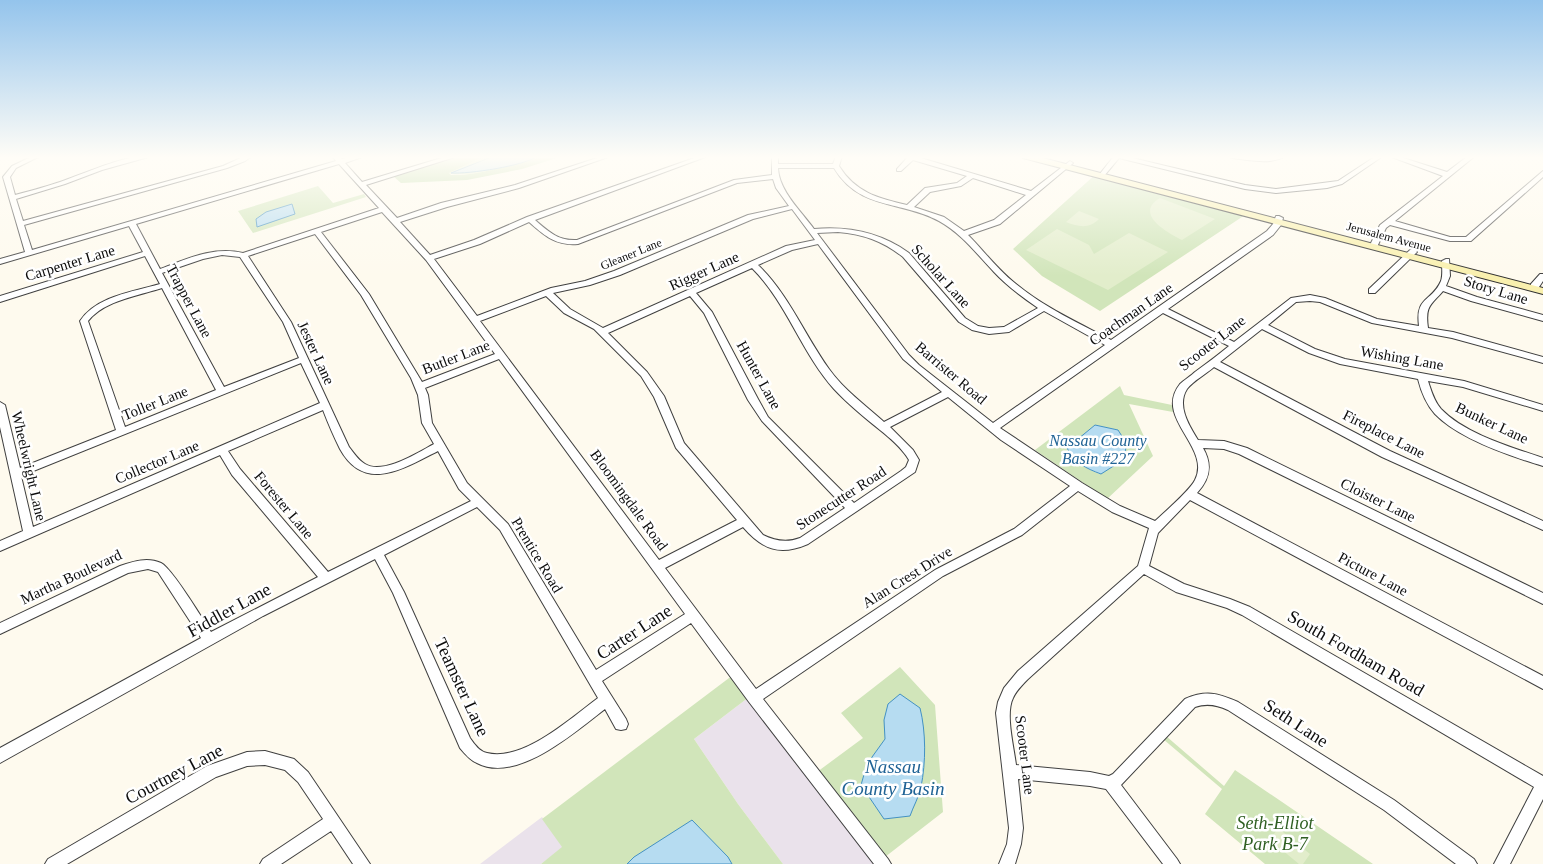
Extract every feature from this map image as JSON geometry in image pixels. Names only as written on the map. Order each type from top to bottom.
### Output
[{"type":"main road","name":"Jerusalem Avenue","points":[[1189,196],[1446,264],[1540,285]]},
{"type":"street","points":[[18,196],[12,198],[29,254]]},
{"type":"street","points":[[20,224],[120,196]]},
{"type":"street","points":[[0,262],[132,224],[218,196]]},
{"type":"street","name":"Bloomingdale Road","points":[[373,196],[429,258],[754,698],[883,864]]},
{"type":"street","points":[[396,221],[444,205],[479,196]]},
{"type":"street","points":[[429,258],[477,242],[530,219],[593,196]]},
{"type":"street","points":[[530,219],[554,240],[565,243],[578,242],[696,196]]},
{"type":"street","name":"Barrister Road","points":[[786,196],[906,357],[993,428],[1078,486],[1116,509],[1156,527]]},
{"type":"street","points":[[871,196],[939,218],[950,224],[1011,285],[1045,307],[1112,344]]},
{"type":"street","points":[[908,208],[921,196]]},
{"type":"street","points":[[961,235],[997,222],[1029,196]]},
{"type":"street","points":[[1374,245],[1379,231],[1421,196]]},
{"type":"street","points":[[1389,222],[1450,239],[1468,240],[1517,196]]},
{"type":"street","name":"Gleaner Lane","points":[[475,320],[548,293],[617,273],[751,217],[793,207]]},
{"type":"street","points":[[158,272],[216,253],[233,252],[243,255],[384,209]]},
{"type":"street","name":"Coachman Lane","points":[[993,428],[1270,233],[1279,220]]},
{"type":"street","name":"Trapper Lane","points":[[132,224],[222,392]]},
{"type":"street","name":"Scholar Lane","points":[[813,231],[838,229],[854,231],[885,241],[896,247],[906,255],[962,320],[975,328],[989,331],[1006,330],[1045,307]]},
{"type":"street","name":"Prentice Road","points":[[316,231],[365,294],[420,386],[427,423],[463,486],[504,527],[621,724]]},
{"type":"street","name":"Rigger Lane","points":[[602,332],[789,248],[819,241]]},
{"type":"street","name":"Carpenter Lane","points":[[0,299],[147,253]]},
{"type":"street","points":[[1372,291],[1411,254]]},
{"type":"street","name":"Jester Lane","points":[[243,255],[286,322],[344,448],[357,465],[374,471],[388,470],[440,446]]},
{"type":"street","name":"Stonecutter Road","points":[[548,293],[567,311],[589,322],[602,332],[652,384],[680,446],[759,538],[772,544],[787,546],[804,541],[905,474],[914,460],[909,452],[837,386],[772,284],[753,264]]},
{"type":"street","points":[[1424,329],[1423,308],[1445,280],[1446,264]]},
{"type":"street","points":[[122,432],[84,321],[89,313],[101,306],[164,285]]},
{"type":"street","name":"Story Lane","points":[[1441,287],[1474,300],[1543,318]]},
{"type":"street","name":"Hunter Lane","points":[[691,292],[708,312],[752,400],[765,419],[853,509]]},
{"type":"street","name":"Scooter Lane","points":[[1007,864],[1014,844],[1016,828],[1003,713],[1004,700],[1008,690],[1143,568],[1151,535],[1156,527],[1199,484],[1203,474],[1204,460],[1180,416],[1177,406],[1178,394],[1184,386],[1294,300],[1310,298],[1330,303],[1375,320],[1454,335],[1543,360]]},
{"type":"street","points":[[1162,309],[1235,346]]},
{"type":"street","name":"Wishing Lane","points":[[1261,326],[1328,358],[1354,365],[1464,384],[1543,408]]},
{"type":"street","name":"Butler Lane","points":[[420,386],[502,355]]},
{"type":"street","name":"Toller Lane","points":[[16,474],[304,359]]},
{"type":"street","name":"Fireplace Lane","points":[[1214,363],[1386,454],[1543,526]]},
{"type":"street","name":"Bunker Lane","points":[[1422,376],[1438,412],[1450,421],[1543,462]]},
{"type":"street","points":[[882,427],[948,393]]},
{"type":"street","name":"Wheelwright Lane","points":[[0,404],[29,534]]},
{"type":"street","name":"Collector Lane","points":[[0,546],[325,406]]},
{"type":"street","name":"Cloister Lane","points":[[1195,444],[1224,446],[1243,451],[1543,599]]},
{"type":"street","name":"Forester Lane","points":[[222,450],[236,472],[326,578]]},
{"type":"street","name":"Alan Crest Drive","points":[[754,698],[940,573],[1018,532],[1078,486]]},
{"type":"street","name":"Picture Lane","points":[[1189,494],[1543,683]]},
{"type":"street","name":"Fiddler Lane","points":[[0,756],[209,640],[326,578],[478,502]]},
{"type":"street","points":[[658,567],[744,522]]},
{"type":"street","name":"Teamster Lane","points":[[377,553],[398,592],[464,743],[476,756],[498,762],[512,761],[529,754],[606,700]]},
{"type":"street","name":"Martha Boulevard","points":[[0,629],[124,569],[135,565],[150,564],[162,569],[209,640]]},
{"type":"street","name":"South Fordham Road","points":[[1143,568],[1180,588],[1246,611],[1543,784]]},
{"type":"street","name":"Carter Lane","points":[[594,679],[693,615]]},
{"type":"street","name":"Seth Lane","points":[[1110,783],[1131,766],[1190,702],[1204,698],[1216,698],[1233,706],[1389,806],[1469,864]]},
{"type":"street","name":"Courtney Lane","points":[[53,864],[212,771],[247,759],[265,758],[288,764],[303,777],[362,864]]},
{"type":"street","points":[[1009,771],[1090,779],[1110,783],[1172,864]]},
{"type":"street","points":[[1502,864],[1543,784]]},
{"type":"street","points":[[268,864],[333,821]]},
{"type":"shaded area","points":[[753,694],[891,864],[783,864],[738,804],[694,739]]},
{"type":"shaded area","points":[[542,817],[563,848],[541,864],[480,864]]},
{"type":"green space","points":[[285,196],[327,196],[333,203],[356,196],[366,197],[253,233],[238,211]]},
{"type":"green space","points":[[1071,196],[1185,196],[1248,213],[1100,311],[1042,276],[1013,249]]},
{"type":"green space","points":[[1160,198],[1215,219],[1182,240],[1162,228],[1151,216],[1150,210],[1153,204]]},
{"type":"green space","points":[[1079,211],[1099,219],[1088,226],[1066,222]]},
{"type":"green space","points":[[1057,229],[1089,245],[1094,254],[1129,233],[1168,252],[1108,290],[1026,250]]},
{"type":"green space","name":"Nassau County Basin #227","points":[[1120,386],[1124,395],[1172,405],[1173,412],[1129,404],[1153,456],[1107,499],[1035,450]],"holes":[[[1095,425],[1118,430],[1100,474],[1090,470],[1073,458],[1067,448]]]},
{"type":"green space","points":[[900,667],[935,705],[943,812],[885,857],[817,772],[863,738],[841,713]]},
{"type":"green space","points":[[737,672],[753,694],[694,739],[738,804],[783,864],[541,864],[562,847],[542,819]]},
{"type":"green space","name":"Seth-Elliot Park B-7","points":[[1166,736],[1224,786],[1235,770],[1373,864],[1265,864],[1205,814],[1222,789],[1163,739]]},
{"type":"green space","points":[[1278,828],[1310,854],[1303,864],[1299,864],[1270,840]]},
{"type":"water","points":[[292,204],[295,214],[257,227],[256,219],[266,212]]},
{"type":"water","name":"Nassau County Basin #227","points":[[1095,425],[1118,430],[1127,444],[1123,460],[1101,474],[1090,470],[1073,458],[1067,448]]},
{"type":"water","name":"Nassau County Basin","points":[[900,694],[920,708],[924,737],[923,777],[919,794],[910,816],[884,819],[861,785],[867,764],[885,739],[884,720],[888,704]]},
{"type":"water","points":[[692,820],[728,857],[732,864],[627,864],[634,857]]}]
